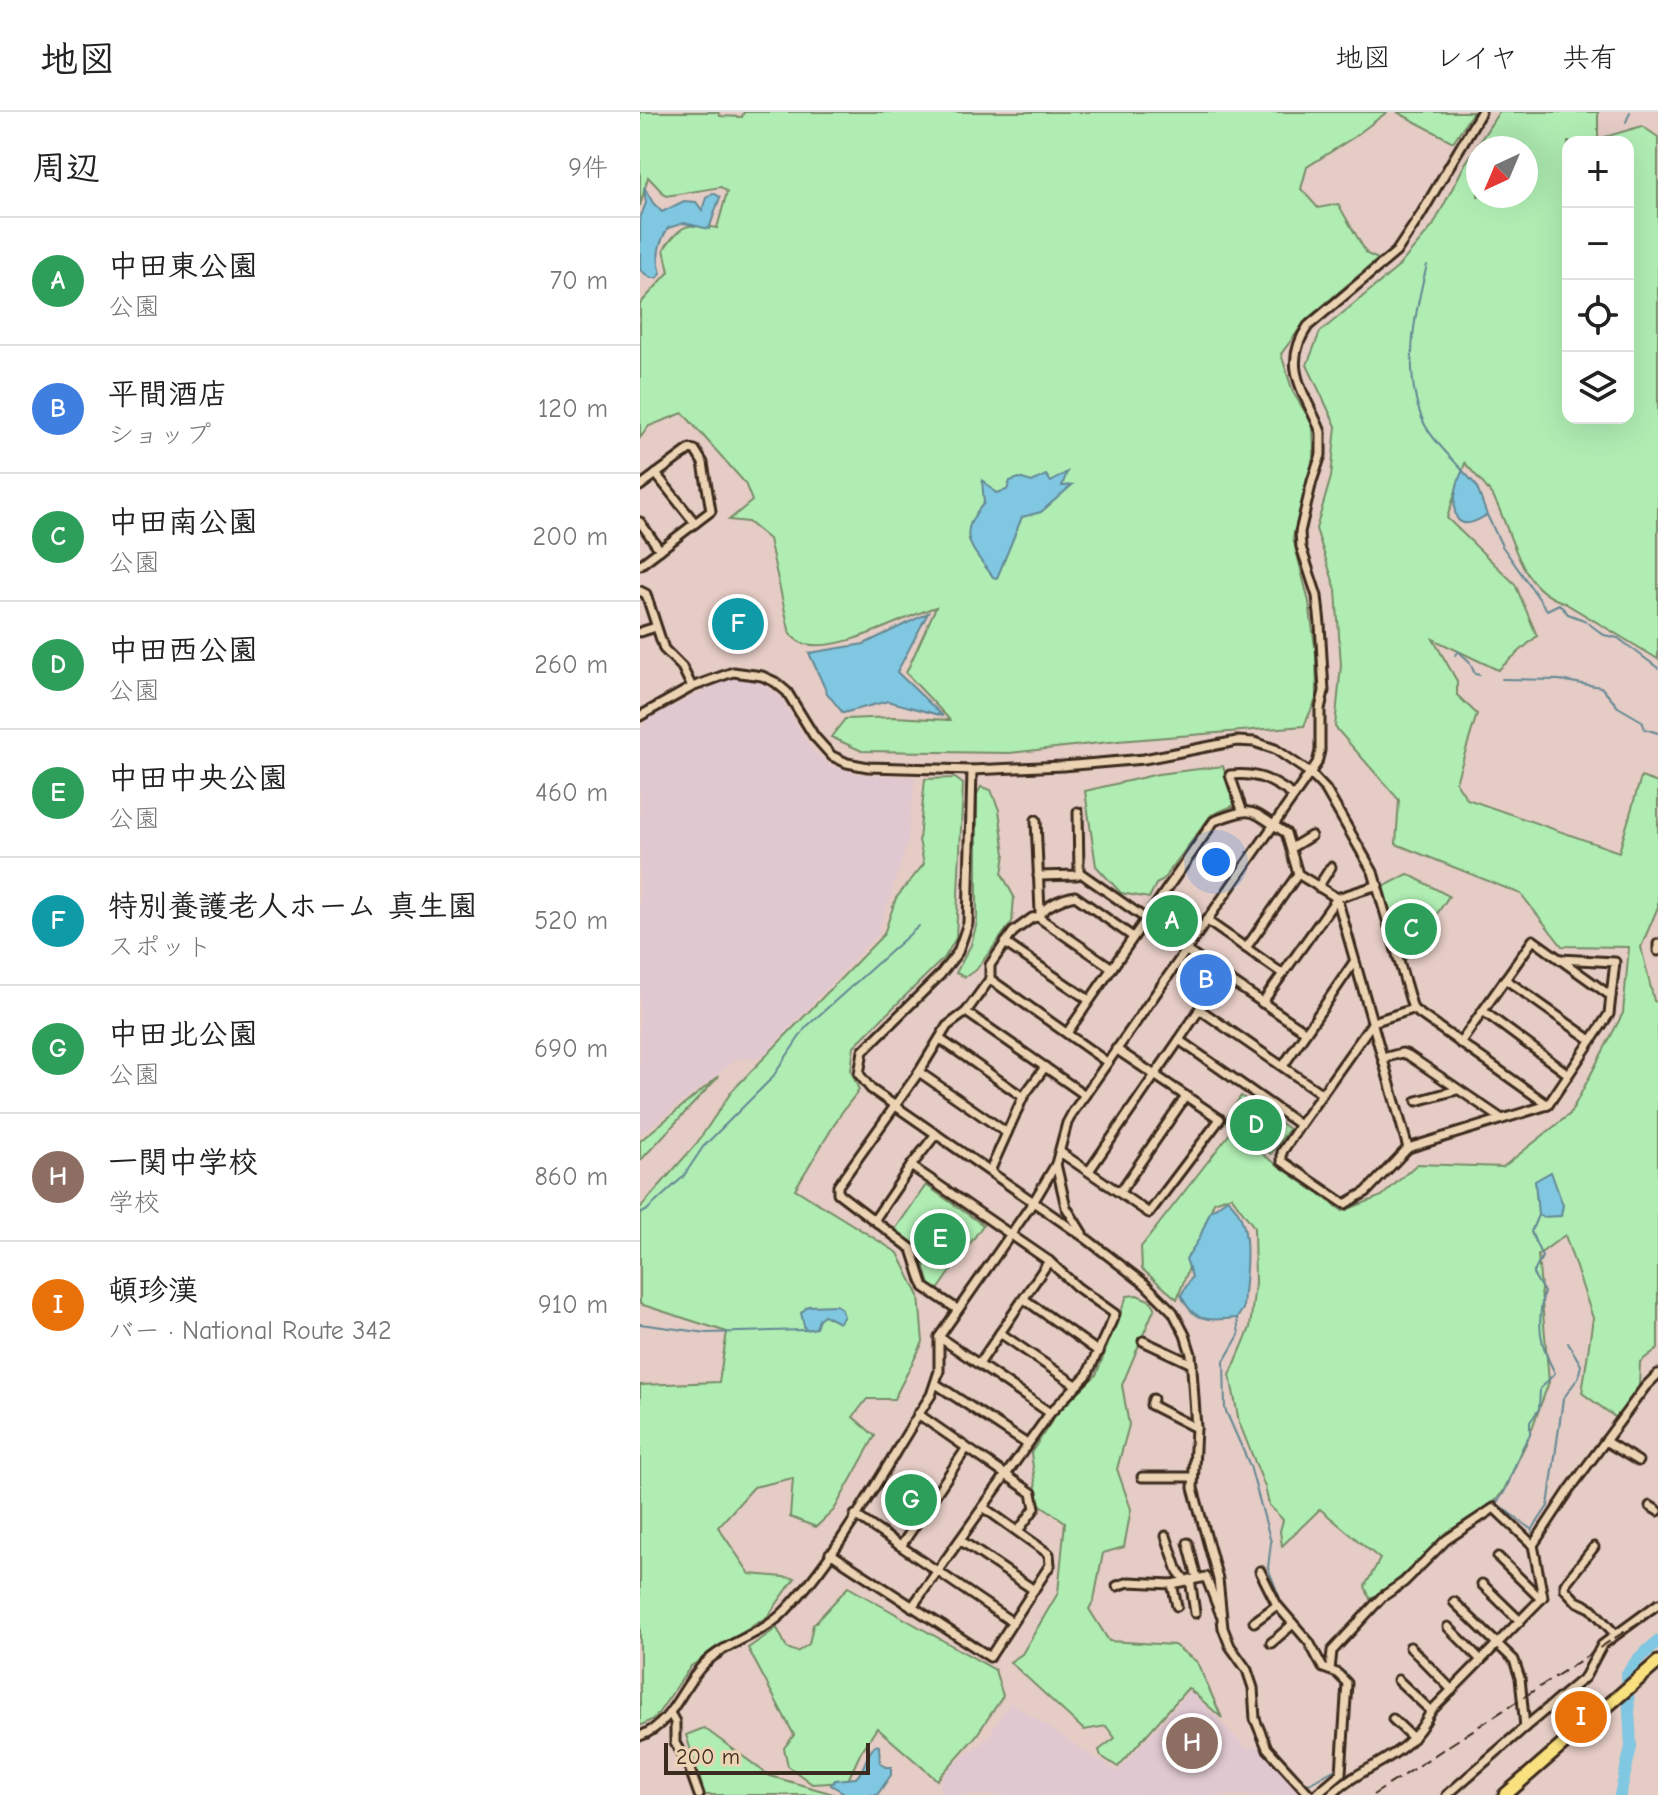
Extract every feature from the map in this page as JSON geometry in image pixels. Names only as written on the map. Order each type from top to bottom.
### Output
[{"type":"highway","points":[[1505,1795],[1658,1662]]},
{"type":"street","points":[[640,1736],[660,1724],[670,1713],[703,1665],[734,1643],[770,1625],[809,1584],[936,1384],[939,1337],[1034,1201],[1056,1164],[1067,1123],[1317,763],[1324,691],[1317,596],[1301,547],[1300,532],[1322,442],[1321,432],[1296,376],[1293,362],[1297,342],[1308,326],[1396,252],[1481,112]]},
{"type":"street","points":[[640,486],[690,449],[699,454],[711,511],[640,565]]},
{"type":"street","points":[[656,474],[695,523]]},
{"type":"street","points":[[640,522],[660,550]]},
{"type":"street","points":[[640,591],[646,594],[664,649],[682,667],[692,687]]},
{"type":"street","points":[[640,632],[656,627]]},
{"type":"street","points":[[640,716],[692,687],[733,672],[762,676],[787,692],[814,736],[832,756],[868,767],[972,770],[1144,759],[1237,741],[1254,742],[1275,749],[1310,773],[1326,790],[1378,885],[1413,1009],[1548,1105]]},
{"type":"street","points":[[972,770],[968,923],[964,939],[940,975],[863,1051],[859,1074],[863,1082],[895,1106],[1088,1240],[1164,1301],[1185,1335],[1192,1364],[1196,1507],[1212,1552],[1221,1616]]},
{"type":"street","points":[[1242,810],[1230,775],[1259,775],[1274,781],[1294,796]]},
{"type":"street","points":[[1067,1033],[1214,821],[1250,810],[1286,833],[1298,874],[1337,898],[1408,1148]]},
{"type":"street","points":[[1078,812],[1079,872]]},
{"type":"street","points":[[1036,820],[1039,914]]},
{"type":"street","points":[[1291,848],[1311,836]]},
{"type":"street","points":[[1318,887],[1331,867]]},
{"type":"street","points":[[1079,872],[1185,951],[1306,1032]]},
{"type":"street","points":[[1038,876],[1077,875],[1079,872]]},
{"type":"street","points":[[1246,948],[1298,874]]},
{"type":"street","points":[[1262,1003],[1337,898],[1378,885]]},
{"type":"street","points":[[957,1309],[924,1287],[912,1249],[838,1193],[838,1186],[919,1072],[947,1026],[966,1012],[990,979],[990,965],[1013,932],[1066,897],[1075,896],[1133,937]]},
{"type":"street","points":[[1039,914],[1112,968]]},
{"type":"street","points":[[1206,920],[1283,974]]},
{"type":"street","points":[[1460,1043],[1533,940],[1611,996]]},
{"type":"street","points":[[1005,943],[1089,1000]]},
{"type":"street","points":[[1658,944],[1658,951]]},
{"type":"street","points":[[1413,1009],[1373,1022],[1282,1152],[1282,1161],[1345,1204],[1366,1192],[1408,1148],[1548,1105],[1609,1014],[1615,962],[1560,959]]},
{"type":"street","points":[[1283,1066],[1354,962]]},
{"type":"street","points":[[1089,1171],[1222,976]]},
{"type":"street","points":[[990,979],[1107,1062]]},
{"type":"street","points":[[1505,979],[1591,1040]]},
{"type":"street","points":[[1199,1009],[1322,1094]]},
{"type":"street","points":[[1483,1011],[1568,1074]]},
{"type":"street","points":[[966,1012],[1085,1095]]},
{"type":"street","points":[[940,1039],[1023,1097]]},
{"type":"street","points":[[1179,1040],[1300,1125]]},
{"type":"street","points":[[1060,1152],[1149,1213],[1220,1119],[1116,1049]]},
{"type":"street","points":[[1383,1058],[1402,1053],[1408,1055],[1502,1119]]},
{"type":"street","points":[[990,1171],[1023,1097],[1045,1067]]},
{"type":"street","points":[[919,1072],[1007,1133]]},
{"type":"street","points":[[1417,1101],[1457,1090]]},
{"type":"street","points":[[1120,1192],[1186,1096]]},
{"type":"street","points":[[875,1219],[936,1134]]},
{"type":"street","points":[[1056,1164],[1066,1207],[1088,1240]]},
{"type":"street","points":[[911,1166],[1049,1261],[1077,1287],[1115,1314],[1093,1366],[1050,1413],[912,1607]]},
{"type":"street","points":[[979,1364],[1049,1261]]},
{"type":"street","points":[[1024,1299],[1099,1352]]},
{"type":"street","points":[[1000,1333],[1076,1385]]},
{"type":"street","points":[[939,1337],[1050,1413]]},
{"type":"street","points":[[1143,1341],[1192,1364]]},
{"type":"street","points":[[1533,1545],[1605,1441],[1658,1374]]},
{"type":"street","points":[[936,1384],[1027,1444]]},
{"type":"street","points":[[1153,1399],[1151,1405],[1196,1428]]},
{"type":"street","points":[[918,1414],[1032,1493],[1035,1508],[1018,1531]]},
{"type":"street","points":[[1605,1441],[1638,1461]]},
{"type":"street","points":[[901,1546],[966,1449]]},
{"type":"street","points":[[1142,1477],[1193,1477]]},
{"type":"street","points":[[830,1553],[990,1657],[1050,1565],[1049,1554],[983,1507]]},
{"type":"street","points":[[1330,1670],[1332,1651],[1382,1597],[1404,1582],[1446,1540],[1494,1508],[1533,1545],[1543,1597],[1431,1711],[1423,1729],[1400,1752],[1331,1795]]},
{"type":"street","points":[[855,1515],[1012,1622]]},
{"type":"street","points":[[1166,1536],[1178,1571],[1191,1579]]},
{"type":"street","points":[[960,1540],[1034,1590]]},
{"type":"street","points":[[1188,1543],[1195,1613]]},
{"type":"street","points":[[1594,1547],[1565,1584],[1565,1589],[1576,1601],[1591,1608],[1615,1634]]},
{"type":"street","points":[[1498,1557],[1541,1599]]},
{"type":"street","points":[[1117,1586],[1129,1582],[1172,1584],[1206,1577],[1230,1646],[1247,1670],[1253,1688],[1259,1733],[1267,1748],[1312,1795],[1341,1773],[1347,1683],[1344,1678],[1323,1668],[1309,1642],[1277,1605],[1260,1571]]},
{"type":"street","points":[[1172,1584],[1177,1606]]},
{"type":"street","points":[[1482,1584],[1520,1621]]},
{"type":"street","points":[[1454,1602],[1514,1660],[1519,1669],[1525,1727]]},
{"type":"street","points":[[1447,1795],[1585,1677],[1602,1645],[1658,1604]]},
{"type":"street","points":[[1254,1622],[1277,1605]]},
{"type":"street","points":[[1271,1643],[1293,1624]]},
{"type":"street","points":[[1448,1627],[1481,1660]]},
{"type":"street","points":[[1410,1647],[1452,1690]]},
{"type":"street","points":[[1398,1680],[1431,1711]]},
{"type":"street","points":[[670,1713],[675,1722],[675,1743],[689,1767],[699,1795]]},
{"type":"street","points":[[1393,1719],[1413,1738]]},
{"type":"shaded area","points":[[735,675],[761,682],[781,698],[810,748],[829,765],[859,774],[915,777],[907,844],[878,933],[761,1058],[739,1058],[640,1134],[640,728],[648,719]]},
{"type":"shaded area","points":[[1190,1690],[1246,1748],[1258,1746],[1301,1795],[942,1795],[940,1782],[952,1765],[987,1739],[1010,1702],[1117,1772]]},
{"type":"green space","points":[[640,112],[718,112],[720,116],[742,117],[744,112],[1387,112],[1307,167],[1301,189],[1318,208],[1338,204],[1367,254],[1378,259],[1307,319],[1281,354],[1293,392],[1313,425],[1314,454],[1293,538],[1309,602],[1316,654],[1317,697],[1304,726],[1010,753],[862,751],[831,737],[845,719],[895,717],[950,720],[906,673],[936,607],[854,639],[820,645],[799,641],[790,634],[769,539],[748,522],[729,520],[752,501],[745,483],[683,413],[649,426],[640,438],[640,304],[669,272],[664,249],[670,241],[681,230],[692,225],[717,228],[727,192],[721,187],[666,196],[648,177],[640,206]]},
{"type":"green space","points":[[1397,112],[1473,112],[1453,142]]},
{"type":"green space","points":[[1499,112],[1598,112],[1598,136],[1562,136],[1562,424],[1634,424],[1634,136],[1608,136],[1642,126],[1658,137],[1658,659],[1536,586],[1520,560],[1493,497],[1465,463],[1447,518],[1515,584],[1537,636],[1498,670],[1433,639],[1457,681],[1457,695],[1477,714],[1456,782],[1467,799],[1619,852],[1641,777],[1658,783],[1658,907],[1641,947],[1654,1001],[1658,1002],[1658,1348],[1640,1362],[1639,1388],[1618,1419],[1582,1393],[1593,1318],[1565,1235],[1538,1255],[1549,1382],[1528,1439],[1503,1492],[1486,1511],[1451,1534],[1370,1599],[1365,1586],[1380,1559],[1320,1509],[1282,1546],[1280,1531],[1283,1520],[1269,1505],[1239,1422],[1230,1375],[1250,1328],[1255,1284],[1254,1227],[1231,1196],[1214,1202],[1177,1299],[1142,1269],[1141,1247],[1231,1132],[1343,1211],[1382,1196],[1417,1164],[1503,1167],[1570,1114],[1623,1013],[1629,947],[1562,946],[1521,894],[1396,844],[1399,800],[1335,727],[1341,665],[1336,590],[1316,529],[1331,477],[1336,426],[1307,365],[1320,332],[1397,268],[1433,226],[1466,162],[1466,208],[1538,208],[1538,136],[1483,136]]},
{"type":"green space","points":[[1223,766],[1235,805],[1211,815],[1162,881],[1156,884],[1149,898],[1121,893],[1096,866],[1085,791],[1158,774]]},
{"type":"green space","points":[[955,778],[963,784],[956,938],[945,957],[854,1046],[851,1071],[859,1090],[795,1189],[898,1253],[919,1296],[923,1342],[894,1399],[867,1399],[853,1417],[875,1436],[834,1510],[816,1527],[790,1517],[793,1478],[754,1487],[718,1527],[750,1574],[795,1578],[768,1616],[691,1666],[655,1718],[640,1726],[640,1385],[719,1382],[727,1332],[640,1304],[640,1208],[697,1143],[732,1091],[884,934],[896,898],[924,864],[919,840],[925,779]]},
{"type":"green space","points":[[981,787],[991,790],[999,810],[1005,854],[1002,874],[1014,897],[1012,922],[976,970],[965,977],[956,973],[971,945],[977,922],[977,794]]},
{"type":"green space","points":[[1408,874],[1449,896],[1405,961],[1383,887]]},
{"type":"green space","points":[[1162,901],[1197,925],[1186,939],[1177,941],[1153,924],[1151,918]]},
{"type":"green space","points":[[719,1076],[640,1161],[640,1141]]},
{"type":"green space","points":[[1241,1096],[1289,1129],[1271,1154],[1224,1121]]},
{"type":"green space","points":[[926,1185],[983,1225],[938,1290],[930,1285],[919,1248],[894,1231]]},
{"type":"green space","points":[[1137,1295],[1151,1301],[1155,1307],[1122,1385],[1129,1425],[1117,1469],[1131,1509],[1124,1547],[1103,1553],[1094,1600],[1089,1609],[1109,1641],[1174,1645],[1197,1662],[1222,1718],[1188,1688],[1118,1767],[1101,1756],[1099,1750],[1115,1738],[1106,1726],[1084,1730],[1010,1662],[1022,1654],[1058,1593],[1065,1522],[1038,1503],[1031,1453],[1057,1413],[1096,1375],[1127,1296]]},
{"type":"green space","points":[[915,1479],[935,1491],[909,1527],[885,1509]]},
{"type":"green space","points":[[848,1587],[995,1670],[1003,1696],[976,1736],[937,1780],[877,1728],[847,1782],[812,1784],[788,1766],[784,1748],[794,1735],[748,1648],[777,1628],[787,1648],[797,1652],[809,1644],[813,1625]]},
{"type":"green space","points":[[704,1728],[770,1776],[837,1795],[705,1795],[686,1735]]},
{"type":"water","points":[[644,187],[662,212],[684,201],[696,202],[702,210],[706,198],[713,193],[720,197],[709,229],[684,223],[668,228],[659,250],[661,274],[657,278],[651,278],[640,270],[640,218],[646,203]]},
{"type":"water","points":[[1463,471],[1476,485],[1487,515],[1474,522],[1461,522],[1455,513],[1456,490]]},
{"type":"water","points":[[1067,472],[1062,486],[1072,485],[1041,512],[1022,517],[997,578],[993,577],[973,549],[968,533],[975,514],[984,503],[982,480],[996,493],[1007,490],[1010,481],[1019,478],[1032,482],[1046,475],[1051,482]]},
{"type":"water","points":[[928,613],[897,672],[943,716],[888,701],[843,713],[827,693],[809,653],[864,644]]},
{"type":"water","points":[[1551,1172],[1563,1205],[1561,1216],[1542,1217],[1538,1215],[1535,1181]]},
{"type":"water","points":[[1227,1199],[1236,1209],[1246,1235],[1243,1309],[1237,1318],[1203,1318],[1191,1311],[1181,1295],[1192,1277],[1186,1259],[1199,1239],[1210,1212]]},
{"type":"water","points":[[836,1305],[844,1316],[839,1323],[824,1315],[816,1328],[805,1330],[801,1313],[808,1306]]},
{"type":"water","points":[[876,1745],[879,1746],[880,1762],[885,1767],[891,1767],[891,1775],[877,1795],[848,1795],[831,1785],[835,1780],[856,1778]]},
{"type":"waterway","points":[[1626,122],[1630,112]]},
{"type":"waterway","points":[[1427,265],[1412,345],[1413,385],[1427,429],[1463,471]]},
{"type":"waterway","points":[[1487,515],[1502,546],[1547,610],[1559,604],[1568,614],[1584,620],[1604,635],[1618,638],[1658,668]]},
{"type":"waterway","points":[[1455,655],[1458,651],[1469,661],[1475,674],[1480,675]]},
{"type":"waterway","points":[[1502,679],[1559,680],[1601,687],[1618,707],[1642,721],[1645,729],[1658,733]]},
{"type":"waterway","points":[[640,1213],[683,1177],[703,1147],[772,1078],[806,1027],[919,926]]},
{"type":"waterway","points":[[1532,1530],[1496,1503],[1530,1435],[1530,1422],[1539,1409],[1540,1389],[1555,1373],[1541,1333],[1544,1292],[1533,1274],[1542,1257],[1531,1232],[1538,1215]]},
{"type":"waterway","points":[[1237,1318],[1239,1335],[1224,1361],[1225,1409],[1250,1466],[1271,1542],[1268,1568],[1281,1601],[1306,1633]]},
{"type":"waterway","points":[[640,1324],[707,1333],[805,1330]]},
{"type":"waterway","points":[[1535,1538],[1532,1530],[1548,1506],[1563,1399],[1578,1378],[1581,1365],[1568,1343]]},
{"type":"waterway","points":[[1537,1544],[1540,1552]]},
{"type":"waterway","points":[[1620,1795],[1631,1747],[1627,1674],[1658,1641]]},
{"type":"waterway","points":[[1316,1648],[1328,1666]]},
{"type":"waterway","points":[[1334,1668],[1346,1673],[1351,1685],[1345,1767]]},
{"type":"waterway","points":[[1307,1785],[1339,1767]]},
{"type":"railway","points":[[1373,1795],[1658,1610]]},
{"type":"place","name":"特別養護老人ホーム 真生園","points":[[738,624]]},
{"type":"place","name":"中田東公園","points":[[1172,921]]},
{"type":"place","name":"中田南公園","points":[[1411,929]]},
{"type":"place","name":"平間酒店","points":[[1206,980]]},
{"type":"place","name":"中田西公園","points":[[1256,1125]]},
{"type":"place","name":"中田中央公園","points":[[940,1239]]},
{"type":"place","name":"中田北公園","points":[[911,1500]]},
{"type":"place","name":"頓珍漢","points":[[1581,1717]]},
{"type":"place","name":"一関中学校","points":[[1192,1743]]}]
